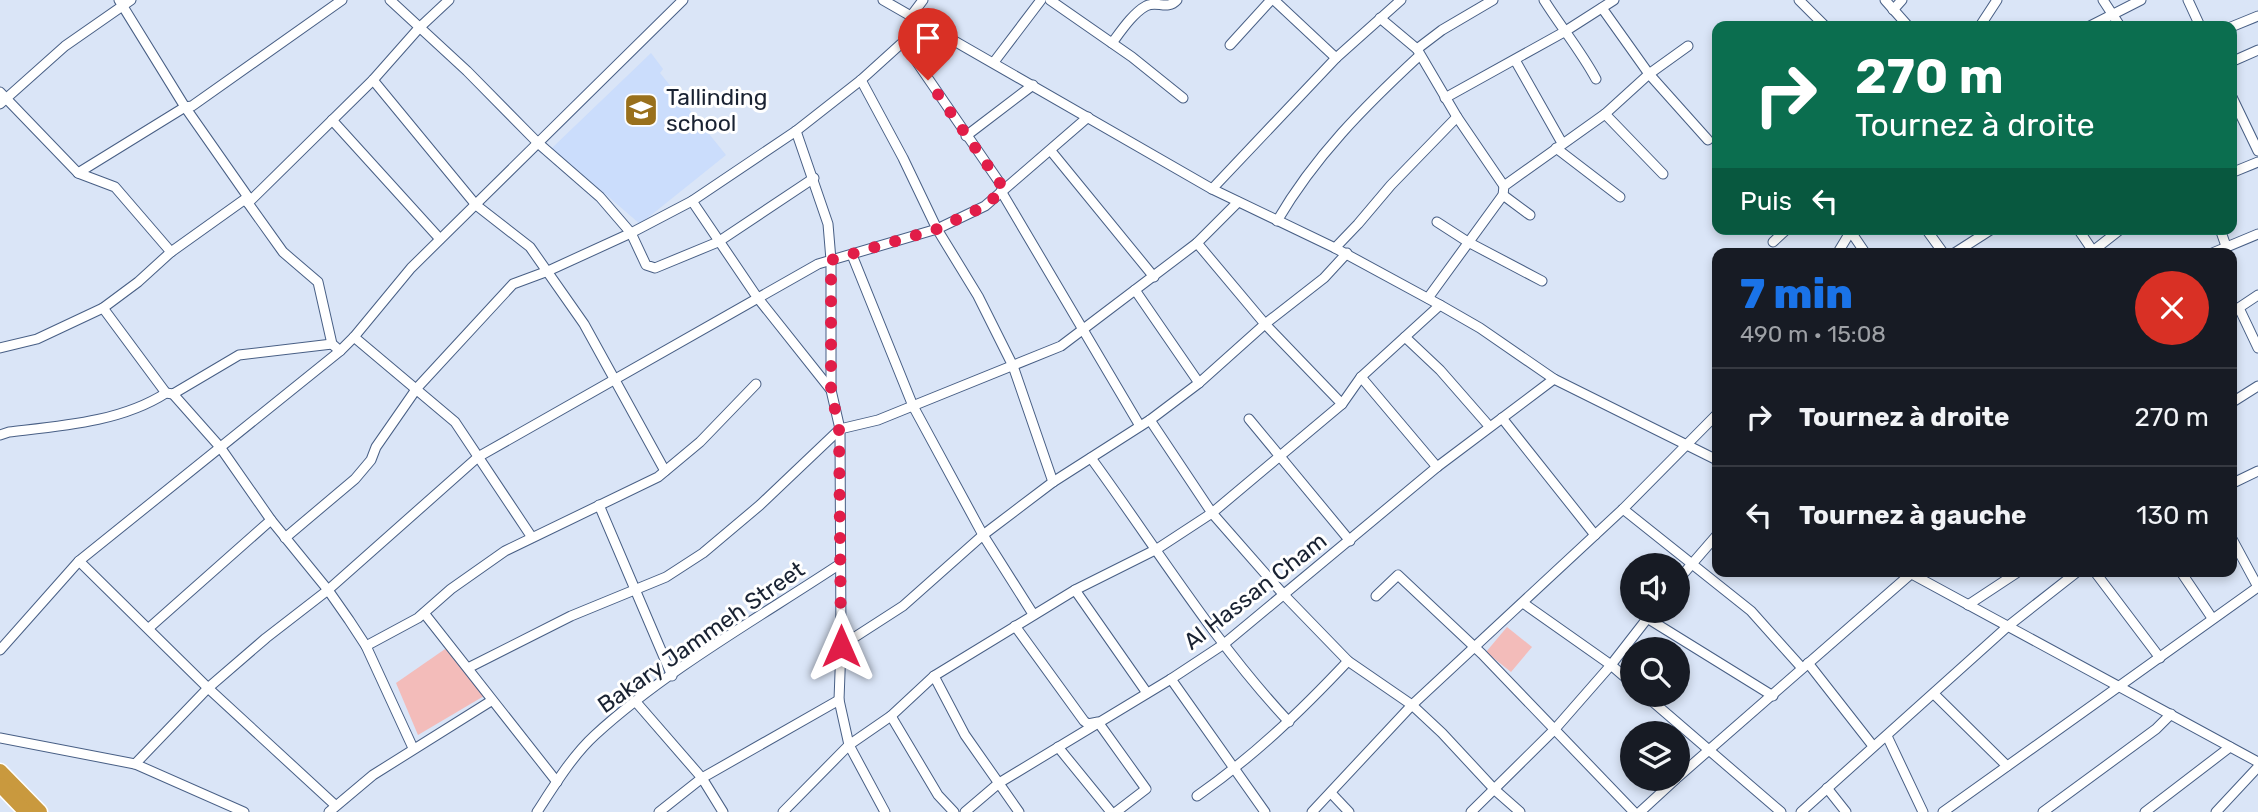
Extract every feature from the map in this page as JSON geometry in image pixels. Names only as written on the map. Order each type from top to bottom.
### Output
[{"type":"highway","points":[[0,771],[40,812]]},
{"type":"highway","points":[[0,785],[26,812]]},
{"type":"street","points":[[131,0],[121,3],[2,98],[78,173],[115,187],[171,252]]},
{"type":"street","points":[[78,173],[185,107],[192,106],[342,0]]},
{"type":"street","points":[[390,0],[467,71],[538,144],[600,197],[631,233],[646,265],[655,268],[718,242],[814,177]]},
{"type":"street","points":[[0,348],[37,339],[103,308],[138,282],[171,252],[248,200],[373,80],[419,28],[449,0]]},
{"type":"street","points":[[0,650],[79,561],[340,351],[411,268],[683,0]]},
{"type":"street","points":[[883,0],[1212,189],[1347,253],[1440,304],[1554,379],[1712,457]]},
{"type":"street","points":[[911,16],[923,0]]},
{"type":"street","points":[[994,62],[1041,0]]},
{"type":"street","points":[[1052,0],[1183,98]]},
{"type":"street","points":[[1112,43],[1144,7],[1153,4],[1173,5],[1177,0]]},
{"type":"street","points":[[1212,189],[1336,58],[1401,0]]},
{"type":"street","points":[[1277,221],[1324,151],[1360,111],[1441,30],[1493,0]]},
{"type":"street","points":[[1544,0],[1564,32],[1582,53],[1596,79]]},
{"type":"street","points":[[1445,97],[1564,32],[1614,0]]},
{"type":"street","points":[[1799,0],[1820,21]]},
{"type":"street","points":[[1885,0],[1903,21]]},
{"type":"street","points":[[1893,10],[1902,0]]},
{"type":"street","points":[[1983,21],[1997,0]]},
{"type":"street","points":[[2103,0],[2117,21]]},
{"type":"street","points":[[2100,21],[2141,0]]},
{"type":"street","points":[[2188,0],[2198,21]]},
{"type":"street","points":[[1230,45],[1277,1],[1336,58]]},
{"type":"street","points":[[121,3],[185,107],[283,252],[318,282],[332,344],[340,351]]},
{"type":"street","points":[[1602,8],[1649,75],[1708,140]]},
{"type":"street","points":[[2237,25],[2258,16]]},
{"type":"street","points":[[1380,18],[1418,52],[1503,191],[1530,215]]},
{"type":"street","points":[[285,538],[355,479],[371,460],[376,447],[417,388],[513,284],[631,233],[692,201],[796,131],[861,80],[921,22]]},
{"type":"street","points":[[903,42],[1003,190],[1140,426]]},
{"type":"street","points":[[1428,298],[1503,191],[1559,146],[1605,114],[1649,75],[1688,46]]},
{"type":"street","points":[[2237,59],[2258,50]]},
{"type":"street","points":[[1515,60],[1559,146],[1620,197]]},
{"type":"street","points":[[373,80],[476,205],[530,247],[548,271],[584,324],[665,471]]},
{"type":"street","points":[[861,80],[937,229],[978,296],[1013,366],[1053,482]]},
{"type":"street","points":[[966,136],[1033,85]]},
{"type":"street","points":[[2237,109],[2258,151]]},
{"type":"street","points":[[1605,114],[1663,174]]},
{"type":"street","points":[[135,764],[208,688],[328,590],[478,457],[818,264],[937,229],[985,206],[1088,117]]},
{"type":"street","points":[[1335,247],[1457,117]]},
{"type":"street","points":[[332,120],[440,239]]},
{"type":"street","points":[[796,131],[828,224],[831,260],[831,390],[839,429],[839,700],[849,745],[885,812]]},
{"type":"street","points":[[1051,151],[1154,277]]},
{"type":"street","points":[[2237,171],[2258,162]]},
{"type":"street","points":[[692,201],[757,298],[831,390]]},
{"type":"street","points":[[468,668],[571,616],[666,578],[703,553],[760,505],[839,429],[878,420],[913,407],[1061,346],[1197,243],[1238,202]]},
{"type":"street","points":[[1437,222],[1468,242],[1542,281]]},
{"type":"street","points":[[2222,248],[2258,234]]},
{"type":"street","points":[[1773,242],[1781,235]]},
{"type":"street","points":[[1962,248],[1983,235]]},
{"type":"street","points":[[2098,248],[2114,235]]},
{"type":"street","points":[[2222,235],[2226,246]]},
{"type":"street","points":[[1197,243],[1265,324],[1342,404]]},
{"type":"street","points":[[841,646],[903,606],[983,535],[1053,482],[1150,420],[1199,383],[1265,324],[1324,278],[1347,253]]},
{"type":"street","points":[[852,255],[913,407],[983,535],[1033,614]]},
{"type":"street","points":[[1135,290],[1199,383]]},
{"type":"street","points":[[2237,309],[2258,295]]},
{"type":"street","points":[[783,812],[849,745],[891,716],[934,676],[1033,614],[1157,549],[1212,513],[1342,404],[1362,377],[1440,304]]},
{"type":"street","points":[[103,308],[169,394],[220,447],[271,520],[328,590],[366,646],[413,748]]},
{"type":"street","points":[[2237,313],[2258,348]]},
{"type":"street","points":[[354,337],[455,422],[531,536]]},
{"type":"street","points":[[1405,337],[1440,370],[1489,426]]},
{"type":"street","points":[[0,435],[89,423],[154,401],[239,355],[332,344]]},
{"type":"street","points":[[1362,377],[1437,467]]},
{"type":"street","name":"Al Hassan Cham","points":[[965,812],[999,783],[1224,644],[1437,467],[1554,379]]},
{"type":"street","points":[[366,646],[424,613],[451,589],[505,551],[665,471],[700,442],[756,384]]},
{"type":"street","points":[[2237,399],[2258,386]]},
{"type":"street","points":[[1502,418],[1595,535]]},
{"type":"street","points":[[1249,419],[1282,455],[1350,541]]},
{"type":"street","points":[[1150,420],[1212,513],[1284,595],[1348,660],[1412,705],[1520,812]]},
{"type":"street","points":[[1312,812],[1412,705],[1623,509],[1712,420]]},
{"type":"street","points":[[1091,458],[1224,644],[1261,692],[1289,722]]},
{"type":"street","points":[[2237,480],[2258,472]]},
{"type":"street","points":[[598,505],[672,676]]},
{"type":"street","points":[[1623,509],[1751,611],[1805,665],[1873,746]]},
{"type":"street","points":[[149,628],[271,520]]},
{"type":"street","points":[[1690,565],[1712,541]]},
{"type":"street","points":[[1943,812],[2258,587],[2237,548]]},
{"type":"street","points":[[79,561],[332,808],[413,748],[491,701]]},
{"type":"street","name":"Bakary Jammeh Street","points":[[537,812],[593,736],[672,676],[840,564]]},
{"type":"street","points":[[1376,596],[1398,575],[1482,654],[1634,812]]},
{"type":"street","points":[[1690,766],[1905,577]]},
{"type":"street","points":[[1917,577],[2117,688],[2171,714],[2258,765],[2216,812]]},
{"type":"street","points":[[1968,605],[2010,577]]},
{"type":"street","points":[[1801,812],[2007,627],[2069,577]]},
{"type":"street","points":[[2099,577],[2160,658]]},
{"type":"street","points":[[2184,577],[2212,618]]},
{"type":"street","points":[[1076,590],[1147,693]]},
{"type":"street","points":[[1523,603],[1620,673]]},
{"type":"street","points":[[424,613],[557,782]]},
{"type":"street","points":[[1471,812],[1555,729],[1611,665],[1643,623]]},
{"type":"street","points":[[1664,623],[1773,696]]},
{"type":"street","points":[[1015,626],[1084,720],[1088,724],[1098,722],[1146,789],[1113,812],[1058,747]]},
{"type":"street","points":[[1197,796],[1235,769],[1289,722],[1348,660]]},
{"type":"street","points":[[934,676],[965,735],[1019,812]]},
{"type":"street","points":[[1171,679],[1265,812]]},
{"type":"street","points":[[1934,694],[2007,766]]},
{"type":"street","points":[[659,812],[702,778],[839,700]]},
{"type":"street","points":[[636,702],[702,778],[723,812]]},
{"type":"street","points":[[1659,707],[1781,812]]},
{"type":"street","points":[[2043,812],[2157,729],[2171,714]]},
{"type":"street","points":[[891,716],[938,795],[954,812]]},
{"type":"street","points":[[1887,736],[1923,812]]},
{"type":"street","points":[[0,738],[135,764],[244,812]]},
{"type":"street","points":[[2145,812],[2230,747]]},
{"type":"street","points":[[1827,788],[1846,812]]},
{"type":"street","points":[[1647,810],[1665,791]]},
{"type":"street","points":[[1331,793],[1349,812]]},
{"type":"shaded area","name":"Tallinding school","points":[[651,53],[663,69],[660,73],[726,155],[640,224],[552,148]]},
{"type":"shaded area","points":[[1507,627],[1532,647],[1511,672],[1486,652]]},
{"type":"shaded area","points":[[448,647],[484,696],[418,735],[396,683]]},
{"type":"place","name":"Tallinding school","points":[[641,110]]},
{"type":"route","points":[[841,646],[839,429],[831,390],[831,260],[937,229],[985,206],[1004,189],[928,80]]}]
